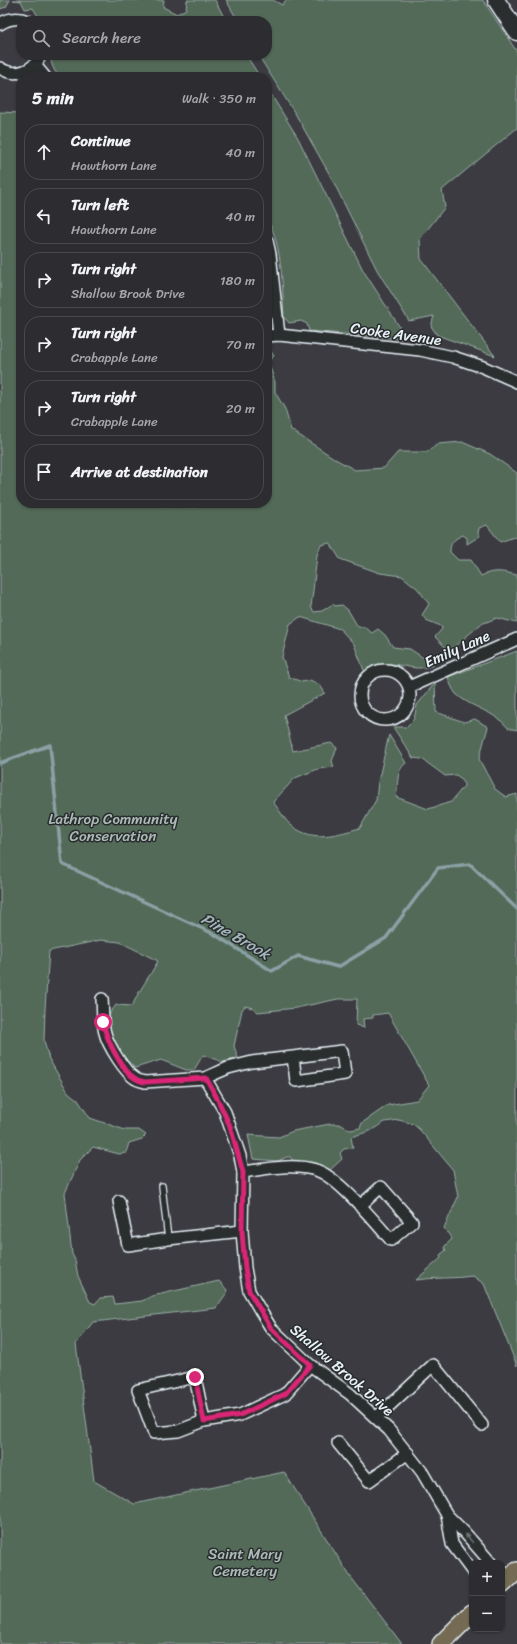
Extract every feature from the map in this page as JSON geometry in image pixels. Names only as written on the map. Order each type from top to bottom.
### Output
[{"type":"main road","points":[[441,1644],[469,1617]]},
{"type":"street","points":[[496,0],[517,32]]},
{"type":"street","points":[[0,24],[9,19],[16,18]]},
{"type":"street","points":[[24,72],[35,65],[38,60]]},
{"type":"street","points":[[35,65],[41,72]]},
{"type":"street","points":[[0,68],[16,73]]},
{"type":"street","points":[[272,272],[279,335]]},
{"type":"street","name":"Cooke Avenue","points":[[272,336],[279,335],[420,350],[453,357],[517,382]]},
{"type":"street","name":"Emily Lane","points":[[409,687],[517,639]]},
{"type":"street","points":[[388,670],[399,674],[409,687],[410,698],[407,708],[394,719],[383,720],[373,717],[368,714],[362,704],[360,693],[361,688],[367,678],[377,672],[388,670]]},
{"type":"street","points":[[102,999],[103,1022],[109,1044],[126,1069],[137,1080],[145,1082],[206,1078],[228,1068],[252,1062],[342,1050],[345,1074],[296,1080],[293,1057]]},
{"type":"street","name":"Shallow Brook Drive","points":[[206,1078],[230,1126],[243,1172],[242,1231],[245,1268],[249,1291],[271,1328],[310,1365],[350,1394],[376,1417],[408,1453],[430,1484],[446,1515],[452,1544],[469,1567]]},
{"type":"street","points":[[243,1172],[289,1167],[317,1170],[336,1183],[360,1206],[391,1240],[412,1222],[381,1187],[360,1206]]},
{"type":"street","points":[[119,1201],[128,1245],[242,1231]]},
{"type":"street","points":[[204,1421],[195,1377],[138,1390],[154,1433],[178,1431],[204,1421],[240,1415],[285,1394],[310,1365]]},
{"type":"street","points":[[376,1417],[433,1365],[482,1425]]},
{"type":"street","points":[[338,1443],[369,1481],[408,1453]]},
{"type":"street","name":"Shallow Brook Drive","points":[[446,1515],[465,1533],[488,1560]]},
{"type":"lane","points":[[162,1186],[168,1239]]},
{"type":"green space","points":[[0,0],[10,0],[6,7],[0,9]]},
{"type":"green space","points":[[13,0],[164,0],[163,7],[177,14],[186,9],[187,0],[215,0],[223,16],[38,16],[33,8],[25,9],[21,1]]},
{"type":"green space","points":[[226,0],[273,0],[282,5],[286,0],[483,0],[517,52],[517,128],[442,190],[445,207],[420,239],[421,259],[495,356],[437,335],[431,326],[434,316],[409,321],[377,270],[331,177],[296,115],[272,77],[272,72],[269,72],[261,60],[272,60],[272,16],[235,16]]},
{"type":"green space","points":[[249,60],[257,72],[56,72],[51,61]]},
{"type":"green space","points":[[272,96],[298,138],[363,270],[399,326],[402,339],[309,331],[307,324],[301,321],[289,323],[284,317],[281,267],[272,230]]},
{"type":"green space","points":[[0,112],[16,113],[16,508],[272,508],[272,373],[275,382],[275,392],[285,409],[291,430],[355,470],[384,468],[398,452],[427,452],[438,444],[462,442],[490,454],[517,473],[517,538],[514,537],[500,542],[487,525],[479,528],[478,533],[480,536],[467,544],[467,538],[463,535],[455,540],[452,543],[450,552],[458,560],[471,560],[481,576],[490,572],[503,572],[517,575],[517,623],[497,618],[481,624],[449,651],[435,637],[442,629],[441,626],[426,620],[422,615],[429,604],[418,589],[402,576],[380,573],[340,559],[330,543],[321,545],[317,555],[311,607],[314,612],[322,611],[333,604],[335,606],[342,605],[348,610],[358,627],[365,627],[372,633],[378,629],[385,635],[393,647],[410,649],[434,665],[425,668],[416,668],[384,664],[365,673],[354,644],[340,629],[300,617],[290,624],[282,657],[289,677],[302,682],[310,680],[320,685],[325,693],[284,715],[293,751],[331,743],[337,748],[332,761],[334,767],[318,769],[295,778],[273,802],[289,824],[300,831],[309,834],[326,836],[360,828],[376,800],[378,782],[389,735],[406,763],[400,770],[396,797],[428,809],[451,802],[464,786],[463,780],[456,775],[445,776],[422,759],[413,758],[393,727],[406,727],[414,719],[417,705],[435,683],[436,712],[464,722],[475,719],[488,727],[479,759],[495,789],[506,797],[517,794],[517,1366],[484,1284],[473,1276],[416,1280],[441,1258],[440,1255],[446,1250],[444,1247],[452,1239],[444,1228],[458,1197],[453,1170],[420,1130],[413,1124],[399,1120],[385,1122],[370,1131],[351,1137],[353,1148],[344,1149],[340,1153],[342,1159],[329,1171],[295,1163],[290,1157],[278,1161],[253,1159],[248,1135],[279,1137],[293,1131],[330,1124],[339,1124],[351,1130],[360,1128],[362,1123],[388,1105],[417,1100],[429,1085],[388,1013],[373,1015],[373,1018],[363,1019],[364,1028],[356,1025],[357,999],[338,999],[296,1008],[258,1012],[253,1008],[245,1006],[242,1010],[234,1046],[238,1058],[223,1062],[203,1055],[194,1070],[186,1070],[161,1060],[135,1068],[125,1058],[111,1037],[108,1030],[109,1015],[116,1005],[132,1006],[158,961],[120,942],[101,940],[49,951],[44,1041],[49,1059],[68,1092],[78,1100],[90,1118],[125,1130],[139,1130],[146,1135],[142,1139],[129,1143],[126,1153],[119,1154],[93,1147],[80,1160],[65,1193],[72,1254],[75,1260],[78,1276],[90,1302],[95,1304],[100,1298],[113,1297],[115,1304],[142,1301],[152,1296],[219,1281],[228,1291],[216,1308],[93,1322],[76,1344],[94,1481],[134,1504],[284,1472],[350,1576],[402,1644],[0,1644]]},
{"type":"green space","points":[[517,651],[517,730],[508,728],[503,722],[490,713],[462,699],[456,694],[448,677]]},
{"type":"waterway","name":"Pine Brook","points":[[0,763],[50,745],[62,864],[214,934],[272,971],[298,956],[338,967],[386,938],[438,868],[470,864],[517,909]]},
{"type":"route","points":[[103,1022],[109,1044],[126,1069],[137,1080],[145,1082],[206,1078],[225,1112],[240,1156],[243,1172],[242,1231],[246,1278],[249,1291],[271,1328],[310,1365],[285,1394],[240,1415],[204,1421],[195,1377]]},
{"type":"park label","name":"Lathrop Community Conservation","points":[[113,828]]},
{"type":"park label","name":"Saint Mary Cemetery","points":[[245,1562]]}]
